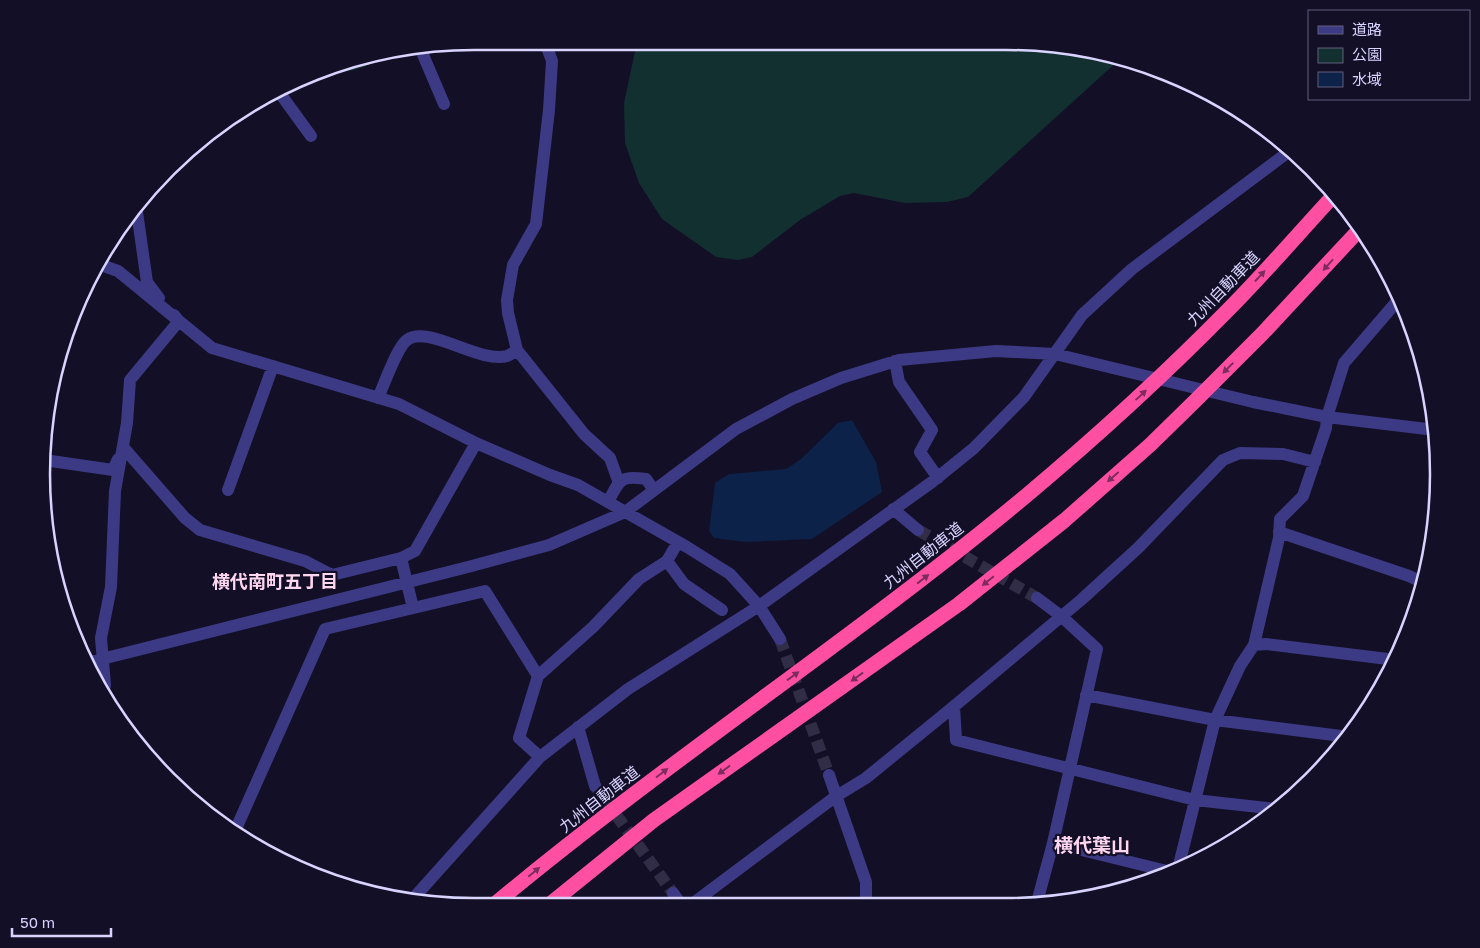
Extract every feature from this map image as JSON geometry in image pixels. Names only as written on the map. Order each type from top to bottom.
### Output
[{"type":"highway","name":"九州自動車道","points":[[502,898],[625,801],[922,579],[1026,495],[1105,428],[1227,312],[1330,200]]},
{"type":"highway","points":[[557,898],[654,820],[959,604],[1065,520],[1150,445],[1262,334],[1356,234]]},
{"type":"street","points":[[548,50],[552,61],[549,110],[536,224],[514,265],[507,300],[508,313],[517,350],[584,434],[610,458],[619,483]]},
{"type":"street","points":[[423,54],[444,104]]},
{"type":"street","points":[[282,96],[311,136]]},
{"type":"street","points":[[418,894],[540,757],[628,689],[759,606],[938,478],[974,448],[1024,396],[1082,316],[1132,269],[1285,154]]},
{"type":"street","points":[[138,217],[147,282],[179,321]]},
{"type":"street","points":[[105,266],[118,271],[212,348],[399,404],[476,443],[578,485],[730,574],[759,606],[780,639]]},
{"type":"street","points":[[1180,860],[1215,720],[1240,666],[1254,645],[1280,520],[1303,496],[1326,428],[1327,417],[1344,364],[1395,305]]},
{"type":"street","points":[[105,682],[101,638],[111,586],[115,491],[127,423],[130,380],[179,321]]},
{"type":"street","points":[[378,398],[400,349],[408,339],[413,337],[428,336],[487,356],[506,356],[517,350]]},
{"type":"street","points":[[94,661],[548,545],[625,512],[736,429],[792,398],[841,378],[895,361],[996,351],[1055,354],[1253,402],[1327,417],[1427,429]]},
{"type":"street","points":[[895,361],[899,382],[932,430],[920,452],[938,478]]},
{"type":"street","points":[[228,490],[273,366]]},
{"type":"street","points":[[123,447],[185,518],[200,530],[305,561],[332,574],[401,558],[415,551],[476,443]]},
{"type":"street","points":[[50,461],[113,470],[123,447]]},
{"type":"street","points":[[700,898],[835,797],[866,778],[954,706],[1138,548],[1223,460],[1240,453],[1283,454],[1315,462]]},
{"type":"street","points":[[608,502],[619,483],[629,477],[646,478],[654,490]]},
{"type":"street","points":[[893,509],[918,530]]},
{"type":"street","points":[[1279,532],[1417,580]]},
{"type":"street","points":[[540,757],[519,738],[538,676],[593,627],[639,579],[667,561],[678,542]]},
{"type":"street","points":[[401,558],[413,608]]},
{"type":"street","points":[[667,561],[684,584],[722,610]]},
{"type":"street","points":[[237,826],[325,629],[485,591],[538,676]]},
{"type":"street","points":[[1037,598],[1061,616],[1097,649],[1053,843],[1039,896]]},
{"type":"street","points":[[1254,645],[1266,644],[1387,659]]},
{"type":"street","points":[[1086,695],[1215,720],[1339,736]]},
{"type":"street","points":[[954,706],[956,740],[1195,800],[1267,808]]},
{"type":"street","points":[[578,727],[595,786]]},
{"type":"street","points":[[829,775],[835,797],[866,882],[866,898]]},
{"type":"street","points":[[1053,843],[1159,869]]},
{"type":"street","points":[[673,894],[677,898]]},
{"type":"green space","points":[[635,50],[1006,50],[1061,54],[1115,64],[968,197],[947,202],[905,203],[854,193],[840,196],[800,220],[752,257],[738,260],[716,257],[662,219],[639,183],[625,143],[624,103]]},
{"type":"green space","points":[[373,62],[359,69],[343,71]]},
{"type":"water","points":[[852,420],[876,462],[882,492],[812,539],[745,542],[714,538],[709,531],[715,483],[729,474],[786,469],[801,459],[838,423]]},
{"type":"tunnel","points":[[918,530],[1037,598]]},
{"type":"tunnel","points":[[780,639],[829,775]]},
{"type":"tunnel","points":[[595,786],[673,893]]},
{"type":"district","name":"横代南町五丁目","points":[[275,582]]},
{"type":"district","name":"横代葉山","points":[[1092,845]]}]
